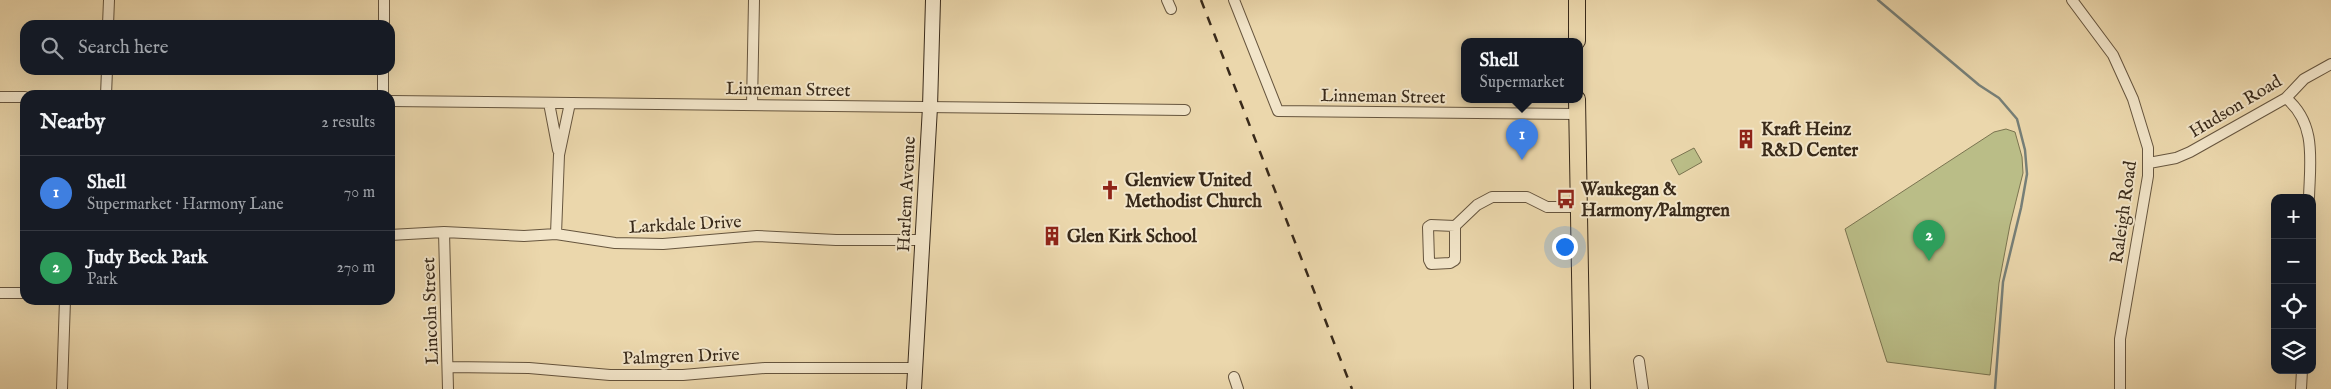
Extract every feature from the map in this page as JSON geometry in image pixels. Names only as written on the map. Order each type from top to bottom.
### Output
[{"type":"main road","name":"Harlem Avenue","points":[[914,389],[930,107],[933,0]]},
{"type":"main road","points":[[1577,0],[1577,38]]},
{"type":"main road","points":[[1577,106],[1582,389]]},
{"type":"street","points":[[108,20],[109,0]]},
{"type":"street","points":[[384,0],[384,20]]},
{"type":"street","points":[[752,105],[754,0]]},
{"type":"street","name":"Linneman Street","points":[[1234,0],[1278,111],[1577,106]]},
{"type":"street","name":"Raleigh Road","points":[[2072,0],[2100,36],[2124,76],[2142,126],[2149,163],[2120,339],[2118,362],[2120,389]]},
{"type":"street","name":"Hudson Road","points":[[2149,163],[2176,158],[2190,152],[2286,98],[2304,80],[2331,64]]},
{"type":"street","points":[[106,90],[107,75]]},
{"type":"street","points":[[383,75],[383,90]]},
{"type":"street","points":[[0,97],[20,97]]},
{"type":"street","points":[[2286,98],[2301,114],[2309,136],[2309,194]]},
{"type":"street","name":"Linneman Street","points":[[395,101],[1185,110]]},
{"type":"street","points":[[549,103],[559,156]]},
{"type":"street","points":[[556,234],[559,156],[570,103]]},
{"type":"street","points":[[1455,226],[1477,205],[1492,197],[1526,197],[1547,207],[1578,207]]},
{"type":"street","name":"Larkdale Drive","points":[[395,235],[444,232],[524,236],[556,234],[615,243],[663,244],[757,236],[836,240],[922,240]]},
{"type":"street","name":"Lincoln Street","points":[[444,232],[448,389]]},
{"type":"street","points":[[0,293],[20,293]]},
{"type":"street","points":[[62,389],[65,305]]},
{"type":"street","points":[[1639,361],[1642,389]]},
{"type":"street","name":"Palmgren Drive","points":[[448,367],[530,368],[610,375],[683,375],[765,368],[915,368]]},
{"type":"street","points":[[2301,389],[2302,374]]},
{"type":"street","points":[[1234,377],[1238,389]]},
{"type":"green space","points":[[2006,129],[2015,132],[2022,157],[2023,173],[2010,225],[1999,283],[1990,375],[1887,362],[1845,229],[1994,132]]},
{"type":"green space","points":[[1694,148],[1702,162],[1679,175],[1671,160]]},
{"type":"waterway","points":[[1878,0],[1979,85],[1999,98],[2017,119],[2025,150],[2027,174],[2021,208],[2003,282],[1995,389]]},
{"type":"railway","points":[[1201,0],[1352,389]]},
{"type":"place","name":"Kraft Heinz R&D Center","points":[[1746,139]]},
{"type":"place","name":"Shell","points":[[1522,160]]},
{"type":"place","name":"Glenview United Methodist Church","points":[[1110,190]]},
{"type":"place","name":"Waukegan & Harmony/Palmgren","points":[[1566,199]]},
{"type":"place","name":"Glen Kirk School","points":[[1052,236]]},
{"type":"place","name":"Judy Beck Park","points":[[1929,261]]}]
